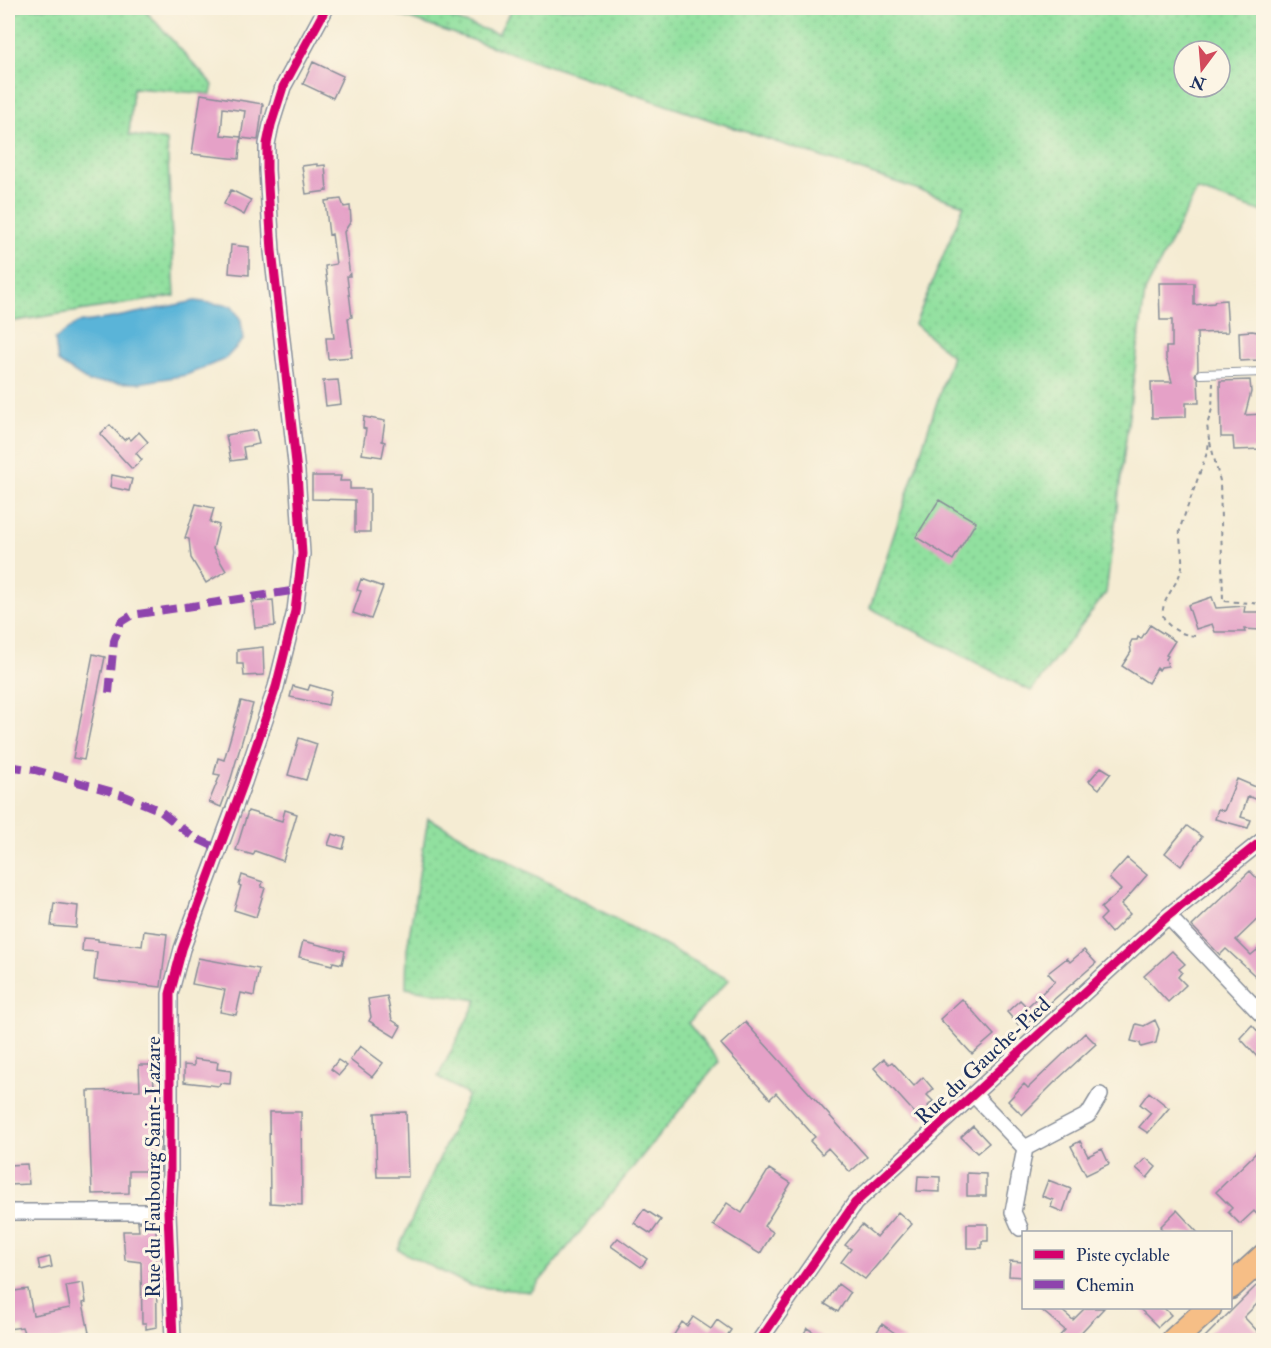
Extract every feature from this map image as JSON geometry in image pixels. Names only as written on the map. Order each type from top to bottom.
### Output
[{"type":"main road","points":[[1232,1285],[1263,1256]]},
{"type":"main road","points":[[1174,1341],[1208,1309]]},
{"type":"street","name":"Rue du Faubourg Saint-Lazare","points":[[170,1340],[168,1212],[170,994],[182,949],[276,687],[295,611],[302,554],[297,472],[272,251],[267,144],[283,87],[326,8]]},
{"type":"street","name":"Rue du Gauche-Pied","points":[[760,1341],[841,1220],[855,1203],[1168,916],[1263,839]]},
{"type":"street","points":[[1168,916],[1263,1017]]},
{"type":"street","name":"Rue du Gauche-Pied","points":[[974,1095],[1025,1148]]},
{"type":"street","points":[[1020,1228],[1013,1212],[1025,1148],[1088,1115],[1100,1095]]},
{"type":"street","points":[[8,1212],[168,1212]]},
{"type":"lane","points":[[1201,374],[1263,372]]},
{"type":"path","points":[[1195,636],[1175,631],[1164,620],[1162,609],[1179,579],[1182,565],[1180,528],[1208,450],[1213,374]]},
{"type":"path","points":[[1209,440],[1220,481],[1223,601],[1263,604]]},
{"type":"green space","points":[[28,8],[143,8],[213,85],[211,94],[133,88],[129,135],[167,141],[175,296],[8,322],[8,16]]},
{"type":"green space","points":[[377,8],[421,8],[498,34],[512,8],[913,8],[930,17],[936,8],[1263,8],[1263,212],[1197,190],[1145,292],[1106,593],[1031,691],[870,608],[952,356],[915,324],[964,205]]},
{"type":"green space","points":[[428,818],[729,980],[688,1023],[719,1062],[531,1292],[471,1286],[398,1250],[468,1095],[438,1077],[477,1000],[406,988],[407,949]]},
{"type":"water","points":[[195,301],[232,306],[241,320],[243,340],[225,359],[186,375],[139,383],[89,382],[58,362],[55,339],[77,323]]},
{"type":"building","points":[[313,62],[343,76],[333,98],[303,84]]},
{"type":"building","points":[[201,94],[263,104],[258,140],[241,138],[245,111],[223,108],[221,135],[241,137],[239,159],[192,154]]},
{"type":"building","points":[[317,164],[317,166],[325,165],[327,191],[306,194],[302,166]]},
{"type":"building","points":[[231,190],[251,200],[244,215],[224,204]]},
{"type":"building","points":[[341,199],[344,207],[350,206],[351,221],[344,232],[350,276],[347,276],[352,317],[348,318],[352,357],[328,359],[326,338],[334,338],[325,266],[336,264],[332,234],[329,235],[325,201]]},
{"type":"building","points":[[231,245],[249,247],[249,275],[229,273]]},
{"type":"building","points":[[1159,283],[1194,283],[1194,305],[1226,300],[1228,332],[1197,333],[1198,369],[1195,375],[1198,379],[1199,403],[1186,403],[1186,417],[1152,418],[1151,382],[1172,382],[1166,358],[1166,347],[1172,347],[1172,320],[1160,320]]},
{"type":"building","points":[[1239,332],[1263,333],[1263,354],[1259,360],[1240,361]]},
{"type":"building","points":[[338,380],[341,404],[326,406],[323,381]]},
{"type":"building","points":[[1250,380],[1251,392],[1245,415],[1263,414],[1263,449],[1234,450],[1233,437],[1221,437],[1220,381]]},
{"type":"building","points":[[364,417],[385,421],[382,457],[362,454],[366,429],[363,428]]},
{"type":"building","points":[[110,425],[124,440],[128,437],[131,440],[139,432],[148,442],[136,453],[142,460],[132,469],[100,434]]},
{"type":"building","points":[[256,430],[259,444],[243,447],[245,459],[231,461],[226,435]]},
{"type":"building","points":[[112,475],[132,479],[129,491],[110,487]]},
{"type":"building","points":[[312,476],[341,476],[340,481],[350,481],[350,489],[370,489],[370,532],[355,532],[355,500],[312,499]]},
{"type":"building","points":[[939,500],[976,522],[953,560],[916,537]]},
{"type":"building","points":[[196,504],[214,508],[210,522],[219,525],[213,549],[226,571],[206,583],[191,558],[189,539],[185,538]]},
{"type":"building","points":[[361,579],[383,587],[371,619],[353,613],[361,591],[357,590]]},
{"type":"building","points":[[1212,597],[1216,608],[1245,606],[1244,612],[1263,612],[1263,628],[1261,630],[1244,629],[1245,632],[1215,632],[1212,624],[1196,629],[1188,605]]},
{"type":"building","points":[[273,600],[275,626],[255,628],[252,602]]},
{"type":"building","points":[[1150,625],[1175,641],[1166,655],[1168,666],[1161,667],[1159,670],[1157,668],[1148,683],[1122,666],[1131,652],[1132,640],[1137,640],[1138,637],[1141,639]]},
{"type":"building","points":[[263,647],[264,675],[244,676],[243,664],[237,664],[237,650]]},
{"type":"building","points":[[93,654],[105,657],[84,760],[73,758]]},
{"type":"building","points":[[310,685],[331,691],[328,705],[290,697],[293,686],[308,690]]},
{"type":"building","points":[[241,701],[253,704],[221,807],[209,802],[220,775],[214,774],[218,758],[224,760]]},
{"type":"building","points":[[299,738],[317,744],[306,780],[288,775]]},
{"type":"building","points":[[1101,767],[1111,773],[1099,789],[1089,781]]},
{"type":"building","points":[[1237,779],[1263,790],[1263,802],[1248,796],[1241,817],[1251,820],[1248,828],[1215,819],[1218,809],[1224,811]]},
{"type":"building","points":[[285,810],[297,814],[283,861],[255,851],[253,855],[236,850],[248,811],[282,821]]},
{"type":"building","points":[[1187,826],[1202,837],[1181,866],[1165,853]]},
{"type":"building","points":[[332,834],[346,838],[343,849],[328,845]]},
{"type":"building","points":[[1127,858],[1147,875],[1121,905],[1130,914],[1111,933],[1100,920],[1106,914],[1101,908],[1121,890],[1109,878]]},
{"type":"building","points":[[1250,871],[1263,885],[1263,914],[1236,940],[1251,955],[1257,950],[1263,957],[1263,983],[1226,949],[1220,955],[1192,926]]},
{"type":"building","points":[[242,875],[263,882],[261,887],[265,888],[256,917],[234,910]]},
{"type":"building","points":[[54,903],[78,906],[76,928],[51,926]]},
{"type":"building","points":[[144,931],[167,934],[161,987],[94,980],[97,952],[82,951],[83,938],[142,946]]},
{"type":"building","points":[[303,941],[345,951],[342,964],[333,962],[332,965],[299,957]]},
{"type":"building","points":[[1084,950],[1096,963],[1021,1028],[1007,1012],[1020,1000],[1027,1007],[1055,981],[1048,973],[1067,958],[1070,962]]},
{"type":"building","points":[[1172,951],[1185,964],[1179,969],[1182,972],[1178,977],[1186,985],[1168,1002],[1144,976]]},
{"type":"building","points":[[198,958],[259,969],[254,996],[241,993],[236,1015],[220,1012],[225,990],[192,984]]},
{"type":"building","points":[[387,996],[392,1020],[401,1026],[395,1037],[369,1021],[371,1017],[368,999]]},
{"type":"building","points":[[962,999],[994,1035],[972,1054],[940,1019]]},
{"type":"building","points":[[1155,1020],[1159,1029],[1156,1043],[1141,1047],[1140,1043],[1131,1041],[1136,1024],[1144,1026]]},
{"type":"building","points":[[745,1022],[867,1157],[850,1172],[828,1148],[822,1154],[810,1141],[815,1137],[776,1093],[770,1099],[721,1044]]},
{"type":"building","points":[[1252,1025],[1263,1037],[1263,1053],[1258,1058],[1240,1038]]},
{"type":"building","points":[[1085,1033],[1096,1044],[1022,1115],[1008,1101],[1024,1084],[1028,1088]]},
{"type":"building","points":[[360,1046],[383,1063],[372,1077],[350,1060]]},
{"type":"building","points":[[194,1059],[218,1062],[217,1069],[231,1071],[230,1084],[220,1083],[219,1086],[184,1082],[184,1065],[194,1066]]},
{"type":"building","points":[[884,1059],[889,1064],[892,1062],[914,1086],[923,1077],[933,1089],[927,1095],[933,1101],[928,1106],[932,1111],[921,1120],[874,1068]]},
{"type":"building","points":[[338,1060],[347,1066],[339,1075],[331,1069]]},
{"type":"building","points":[[139,1065],[153,1065],[154,1089],[160,1093],[160,1171],[129,1171],[129,1193],[92,1194],[88,1091],[140,1090]]},
{"type":"building","points":[[1149,1092],[1169,1108],[1148,1133],[1139,1127],[1151,1113],[1140,1104]]},
{"type":"building","points":[[269,1112],[301,1112],[302,1205],[270,1203]]},
{"type":"building","points":[[406,1112],[408,1177],[377,1177],[375,1113]]},
{"type":"building","points":[[973,1126],[989,1143],[977,1153],[961,1137]]},
{"type":"building","points":[[1080,1141],[1088,1156],[1102,1149],[1109,1164],[1086,1175],[1071,1146]]},
{"type":"building","points":[[1263,1146],[1263,1221],[1254,1211],[1240,1224],[1228,1212],[1232,1208],[1216,1192]]},
{"type":"building","points":[[1146,1158],[1156,1167],[1147,1178],[1136,1168]]},
{"type":"building","points":[[27,1164],[29,1184],[8,1185],[8,1165]]},
{"type":"building","points":[[769,1169],[791,1183],[764,1226],[773,1232],[760,1254],[713,1225],[727,1203],[742,1213]]},
{"type":"building","points":[[967,1173],[986,1174],[986,1196],[967,1196]]},
{"type":"building","points":[[918,1176],[940,1177],[940,1192],[917,1191]]},
{"type":"building","points":[[1048,1180],[1071,1189],[1063,1212],[1051,1207],[1053,1200],[1042,1196]]},
{"type":"building","points":[[644,1209],[661,1220],[651,1234],[634,1223]]},
{"type":"building","points":[[1177,1210],[1196,1231],[1163,1231],[1160,1227]]},
{"type":"building","points":[[898,1212],[912,1224],[865,1279],[841,1262],[851,1249],[845,1245],[862,1225],[877,1237]]},
{"type":"building","points":[[138,1222],[156,1222],[157,1327],[146,1329],[146,1323],[142,1323],[141,1262],[125,1260],[123,1231],[139,1231]]},
{"type":"building","points":[[967,1224],[988,1224],[988,1241],[982,1241],[982,1248],[967,1248]]},
{"type":"building","points":[[618,1238],[647,1259],[641,1267],[611,1246]]},
{"type":"building","points":[[50,1257],[52,1267],[40,1270],[38,1260]]},
{"type":"building","points":[[1010,1261],[1022,1262],[1022,1277],[1009,1276]]},
{"type":"building","points":[[83,1283],[86,1302],[83,1303],[89,1333],[49,1341],[27,1341],[22,1327],[8,1329],[8,1292],[28,1289],[33,1315],[70,1308],[66,1286]]},
{"type":"building","points":[[838,1284],[850,1293],[838,1312],[825,1304]]},
{"type":"building","points":[[1257,1285],[1263,1292],[1263,1298],[1244,1317],[1263,1337],[1263,1341],[1201,1341]]},
{"type":"building","points":[[1040,1309],[1060,1309],[1073,1320],[1084,1309],[1103,1309],[1073,1341],[1055,1341],[1065,1330]]},
{"type":"building","points":[[1140,1309],[1165,1309],[1171,1315],[1158,1327]]},
{"type":"building","points":[[693,1317],[711,1329],[717,1320],[731,1330],[725,1339],[727,1341],[670,1341],[682,1322],[687,1326]]},
{"type":"building","points":[[882,1324],[906,1341],[871,1341]]},
{"type":"building","points":[[807,1328],[827,1341],[800,1341]]},
{"type":"marked path","points":[[109,693],[114,641],[121,622],[132,615],[298,590]]},
{"type":"marked path","points":[[8,766],[35,770],[120,794],[159,810],[193,837],[219,849]]},
{"type":"cycle path","points":[[173,1340],[168,1212],[170,994],[182,949],[244,782],[276,687],[295,611],[302,554],[297,472],[272,251],[267,144],[283,87],[326,8]]},
{"type":"cycle path","points":[[760,1340],[855,1203],[1168,916],[1264,839]]}]
